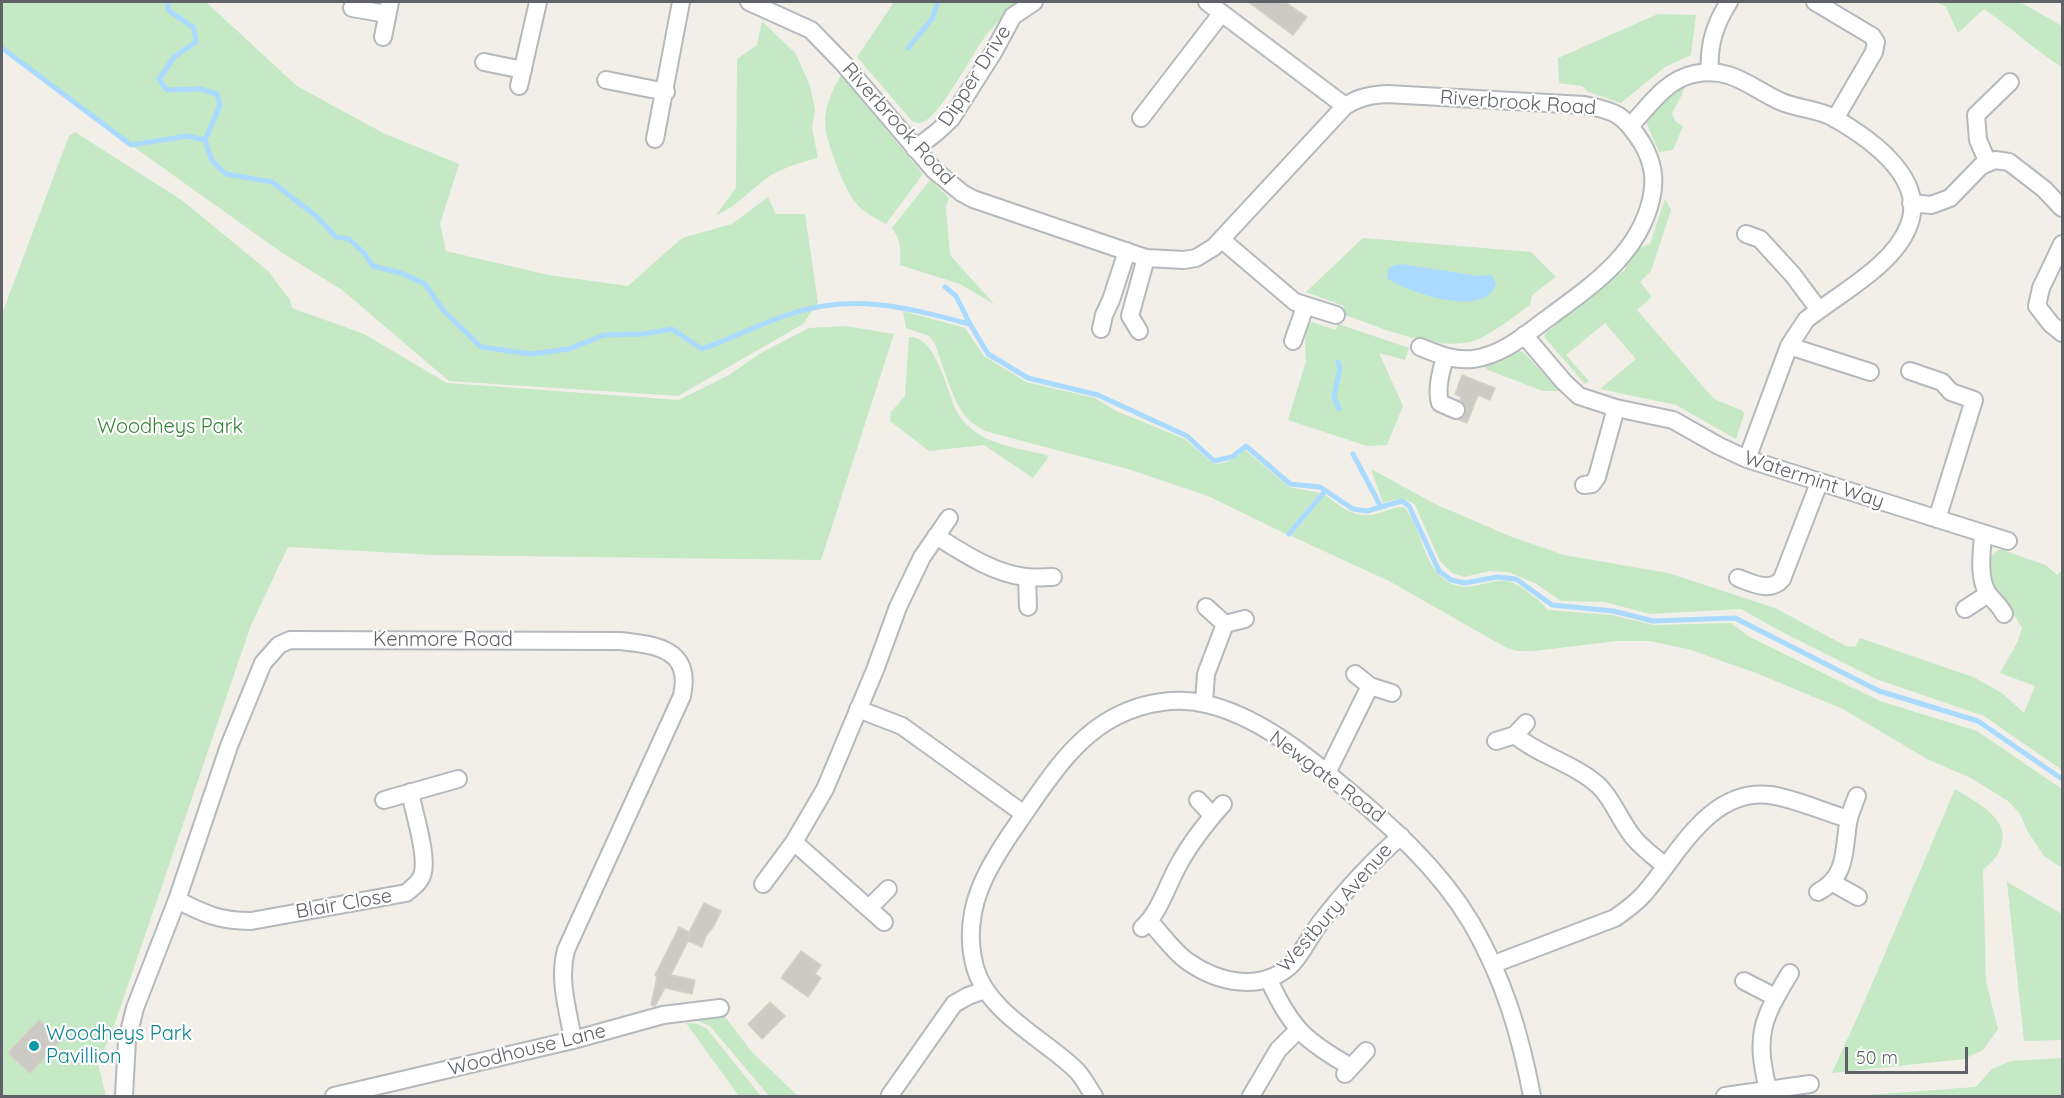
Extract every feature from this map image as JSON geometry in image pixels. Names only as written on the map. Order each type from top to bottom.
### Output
[{"type":"street","points":[[484,62],[521,78],[538,2]]},
{"type":"street","points":[[655,139],[666,92],[681,2]]},
{"type":"street","name":"Riverbrook Road","points":[[750,2],[811,30],[843,63],[934,170],[962,193],[973,199],[1146,258],[1170,261],[1196,258],[1222,240],[1345,106],[1369,95],[1576,104],[1611,111],[1631,125],[1646,149],[1652,164],[1653,190],[1648,211],[1638,234],[1612,268],[1524,335],[1504,349],[1492,354],[1462,359],[1445,357],[1420,347]]},
{"type":"street","name":"Dipper Drive","points":[[915,149],[951,118],[993,53],[1013,16],[1034,2]]},
{"type":"street","points":[[1207,2],[1345,106]]},
{"type":"street","points":[[1710,72],[1711,42],[1719,16],[1729,2]]},
{"type":"street","points":[[1815,2],[1872,36],[1876,42],[1874,52],[1835,119]]},
{"type":"street","points":[[352,8],[388,8],[383,37]]},
{"type":"street","points":[[1142,118],[1221,14]]},
{"type":"street","points":[[1631,125],[1658,95],[1678,79],[1710,72],[1730,74],[1742,78],[1772,97],[1790,105],[1817,111],[1835,119],[1890,158],[1900,171],[1908,188],[1911,203],[1909,225],[1892,251],[1876,268],[1806,320],[1789,346],[1747,459]]},
{"type":"street","points":[[606,80],[666,92]]},
{"type":"street","points":[[1988,163],[1978,140],[1976,116],[2010,82]]},
{"type":"street","points":[[1911,203],[1930,205],[1950,198],[1981,166],[1995,160],[2009,162],[2044,189],[2062,208]]},
{"type":"street","points":[[1746,234],[1760,239],[1819,310]]},
{"type":"street","points":[[1222,240],[1282,292],[1305,307],[1336,315]]},
{"type":"street","points":[[2062,244],[2041,288],[2037,306],[2051,324],[2062,333]]},
{"type":"street","points":[[1101,329],[1127,251]]},
{"type":"street","points":[[1139,331],[1130,316],[1146,258]]},
{"type":"street","points":[[1293,341],[1305,307]]},
{"type":"street","name":"Watermint Way","points":[[1524,335],[1577,394],[1620,409],[1673,420],[1747,459],[2007,541]]},
{"type":"street","points":[[1789,346],[1870,372]]},
{"type":"street","points":[[1445,357],[1438,397],[1440,403],[1456,410]]},
{"type":"street","points":[[1910,371],[1942,382],[1951,392],[1974,400],[1937,519]]},
{"type":"street","points":[[1584,485],[1593,484],[1597,477],[1620,409]]},
{"type":"street","points":[[1738,578],[1764,587],[1778,584],[1820,483]]},
{"type":"street","points":[[763,884],[814,811],[875,670],[898,607],[922,557],[949,518]]},
{"type":"street","points":[[1983,534],[1984,585],[1988,594],[2001,607],[2004,615]]},
{"type":"street","points":[[936,536],[1009,574],[1053,577]]},
{"type":"street","points":[[1027,577],[1028,607]]},
{"type":"street","points":[[1965,609],[1988,594]]},
{"type":"street","points":[[1206,607],[1225,624]]},
{"type":"street","points":[[1225,624],[1245,619]]},
{"type":"street","points":[[1204,703],[1206,674],[1225,624]]},
{"type":"street","name":"Kenmore Road","points":[[124,1096],[127,1040],[135,1008],[177,900],[229,746],[263,663],[279,645],[290,640],[620,641],[647,644],[665,650],[676,658],[684,669],[685,681],[682,696],[566,950],[562,964],[562,978],[573,1040]]},
{"type":"street","points":[[1355,674],[1370,686],[1392,693]]},
{"type":"street","points":[[1327,773],[1370,686]]},
{"type":"street","name":"Newgate Road","points":[[1094,1096],[1078,1070],[1010,1016],[985,990],[975,968],[972,922],[975,900],[996,855],[1068,755],[1095,729],[1119,715],[1140,706],[1161,702],[1204,703],[1251,722],[1283,740],[1327,773],[1401,836],[1453,894],[1494,964],[1519,1032],[1532,1096]]},
{"type":"street","points":[[858,709],[902,726],[1024,814]]},
{"type":"street","points":[[1496,741],[1521,729],[1532,747],[1580,771],[1599,786],[1610,799],[1633,838],[1665,866]]},
{"type":"street","points":[[384,800],[458,779]]},
{"type":"street","name":"Blair Close","points":[[177,900],[211,916],[229,921],[251,921],[406,893],[417,885],[423,874],[424,859],[410,792]]},
{"type":"street","points":[[1494,964],[1615,918],[1629,909],[1644,895],[1665,866],[1719,806],[1745,796],[1770,795],[1849,819]]},
{"type":"street","points":[[1857,796],[1849,819],[1843,862],[1826,888],[1857,897]]},
{"type":"street","name":"Westbury Avenue","points":[[1198,800],[1218,810],[1180,861],[1146,925],[1185,960],[1204,972],[1229,980],[1251,982],[1269,980],[1282,973],[1293,963],[1319,924],[1381,853],[1401,836]]},
{"type":"street","points":[[794,842],[884,922]]},
{"type":"street","points":[[869,908],[888,889]]},
{"type":"street","points":[[1768,1090],[1761,1061],[1764,1020],[1790,974]]},
{"type":"street","name":"Westbury Avenue","points":[[1269,980],[1279,1001],[1298,1030],[1348,1071],[1366,1051]]},
{"type":"street","points":[[1744,981],[1776,997]]},
{"type":"street","points":[[890,1095],[954,1004],[985,990]]},
{"type":"street","name":"Woodhouse Lane","points":[[334,1096],[573,1040],[663,1015],[720,1008]]},
{"type":"street","points":[[1251,1096],[1278,1050],[1298,1030]]},
{"type":"street","points":[[1725,1096],[1810,1084]]},
{"type":"green space","points":[[2,2],[206,2],[297,86],[383,133],[459,164],[440,224],[446,251],[548,275],[628,286],[682,238],[732,224],[768,197],[776,214],[805,214],[818,303],[803,324],[678,396],[449,381],[342,290],[281,252],[131,145],[2,48]]},
{"type":"green space","points":[[894,2],[1016,2],[982,41],[940,107],[921,123],[912,121],[857,57]]},
{"type":"green space","points":[[1936,2],[2020,2],[2062,26],[2062,67],[1984,9],[1958,33],[1946,7]]},
{"type":"green space","points":[[1658,14],[1696,15],[1691,55],[1665,67],[1621,103],[1588,92],[1582,86],[1559,83],[1558,58]]},
{"type":"green space","points":[[762,21],[796,54],[810,86],[815,109],[812,128],[818,158],[795,164],[773,174],[732,207],[716,215],[736,188],[737,59],[757,45]]},
{"type":"green space","points":[[841,75],[923,174],[886,224],[863,210],[851,196],[836,165],[829,142],[825,124],[826,111]]},
{"type":"green space","points":[[1685,84],[1672,114],[1676,122],[1683,126],[1673,150],[1659,152],[1646,122],[1662,100]]},
{"type":"green space","name":"Woodheys Park","points":[[75,132],[183,201],[268,271],[290,300],[292,308],[364,334],[447,383],[679,400],[729,375],[759,354],[809,328],[846,326],[894,334],[821,560],[435,555],[288,547],[251,625],[113,1029],[98,1064],[106,1096],[2,1096],[2,314],[69,136]]},
{"type":"green space","points":[[930,180],[949,198],[946,207],[950,255],[994,304],[960,284],[900,265],[900,246],[892,228]]},
{"type":"green space","points":[[1665,199],[1671,210],[1651,271],[1640,282],[1652,297],[1637,310],[1714,399],[1743,411],[1736,439],[1676,405],[1600,389],[1636,359],[1605,323],[1566,355],[1589,381],[1585,384],[1544,335],[1592,293],[1625,270],[1628,261],[1637,250],[1650,244]]},
{"type":"green space","points":[[1363,238],[1531,252],[1556,277],[1532,295],[1530,305],[1483,337],[1461,343],[1444,344],[1426,341],[1342,314],[1344,306],[1306,292]]},
{"type":"green space","points":[[903,311],[965,328],[984,356],[1026,382],[1095,398],[1116,411],[1185,439],[1212,463],[1226,462],[1245,450],[1289,487],[1320,493],[1286,534],[1208,496],[1128,469],[985,431],[970,421],[961,409],[934,342],[929,336],[906,328]]},
{"type":"green space","points":[[1312,322],[1335,330],[1338,324],[1409,348],[1405,360],[1379,353],[1403,406],[1387,445],[1367,446],[1288,420],[1306,361],[1305,335],[1308,324]]},
{"type":"green space","points":[[909,337],[918,339],[926,345],[933,355],[957,412],[974,431],[996,443],[1047,455],[1048,458],[1033,478],[984,445],[929,451],[890,421],[891,412],[905,396]]},
{"type":"green space","points":[[1514,351],[1524,353],[1560,391],[1543,391],[1488,370],[1483,365]]},
{"type":"green space","points":[[1371,469],[1435,504],[1512,537],[1564,555],[1668,573],[1775,608],[1846,646],[1855,647],[1860,638],[1973,677],[2002,693],[2024,713],[2035,686],[2000,673],[2018,641],[2022,628],[2009,607],[1991,588],[1987,568],[1990,568],[1991,556],[1998,550],[2002,550],[2046,565],[2057,575],[2062,570],[2062,770],[1984,716],[1876,679],[1741,609],[1650,614],[1604,602],[1561,601],[1535,583],[1508,572],[1490,571],[1464,577],[1452,573],[1440,561],[1415,505],[1400,500],[1383,503]]},
{"type":"green space","points":[[1324,494],[1348,511],[1361,515],[1404,507],[1415,525],[1431,564],[1444,579],[1453,584],[1470,586],[1494,581],[1511,582],[1531,594],[1548,610],[1612,615],[1654,625],[1731,623],[1748,636],[1880,701],[1977,731],[2062,789],[2062,868],[2044,856],[2028,832],[2020,814],[2008,801],[1971,778],[1927,759],[1843,709],[1756,673],[1688,649],[1649,641],[1617,641],[1534,651],[1517,651],[1505,647],[1389,581],[1291,536]]},
{"type":"green space","points":[[1955,789],[1991,814],[2002,831],[2003,841],[1999,852],[1983,870],[1986,982],[1998,1029],[1983,1050],[1964,1059],[1832,1073],[1866,998]]},
{"type":"green space","points":[[2007,882],[2062,914],[2062,1040],[2024,1041]]},
{"type":"green space","points":[[725,1017],[752,1052],[798,1096],[769,1096],[710,1026],[691,1018]]},
{"type":"green space","points":[[686,1023],[698,1024],[707,1029],[761,1096],[739,1096]]},
{"type":"green space","points":[[2062,1058],[2062,1096],[1853,1096],[1976,1087],[1992,1069],[2011,1061]]},
{"type":"water","points":[[1401,264],[1478,276],[1492,275],[1496,284],[1489,294],[1477,300],[1446,300],[1428,296],[1387,278],[1388,269]]},
{"type":"building","points":[[1248,2],[1285,2],[1307,17],[1293,35]]},
{"type":"building","points":[[1462,375],[1495,388],[1490,400],[1478,395],[1467,423],[1459,420],[1465,415],[1466,408],[1460,400],[1461,397],[1455,394]]},
{"type":"building","points":[[704,903],[721,911],[702,947],[688,941],[671,975],[695,980],[692,994],[665,988],[655,1006],[651,1005],[657,977],[655,975],[679,927],[689,932]]},
{"type":"building","points":[[801,951],[821,965],[815,974],[821,978],[808,997],[781,978]]},
{"type":"building","points":[[770,1002],[785,1016],[762,1039],[748,1024]]},
{"type":"building","name":"Woodheys Park Pavillion","points":[[39,1020],[61,1040],[30,1073],[8,1053]]},
{"type":"waterway","points":[[168,2],[168,10],[194,28],[196,42],[174,57],[159,79],[167,90],[200,89],[217,94],[220,105],[205,140]]},
{"type":"waterway","points":[[908,48],[932,19],[938,2]]},
{"type":"waterway","points":[[2,48],[131,145],[187,136],[205,140],[212,161],[226,174],[272,182],[316,216],[336,237],[349,239],[364,253],[373,266],[401,273],[425,284],[443,310],[481,347],[531,354],[569,349],[604,335],[643,334],[672,329],[702,349],[784,316],[832,305],[878,305],[900,308],[970,324],[988,354],[1028,378],[1098,395],[1187,436],[1214,461],[1232,457],[1246,446],[1290,484],[1320,487],[1353,509],[1367,511],[1402,501],[1409,506],[1439,571],[1451,580],[1465,583],[1497,577],[1516,579],[1552,605],[1613,611],[1653,621],[1735,618],[1879,691],[1978,721],[2062,779]]},
{"type":"waterway","points":[[945,287],[956,296],[970,324]]},
{"type":"waterway","points":[[1338,362],[1340,368],[1334,396],[1339,409]]},
{"type":"waterway","points":[[1353,454],[1381,507]]},
{"type":"waterway","points":[[1289,534],[1325,491]]},
{"type":"place","name":"Woodheys Park Pavillion","points":[[34,1046]]}]
